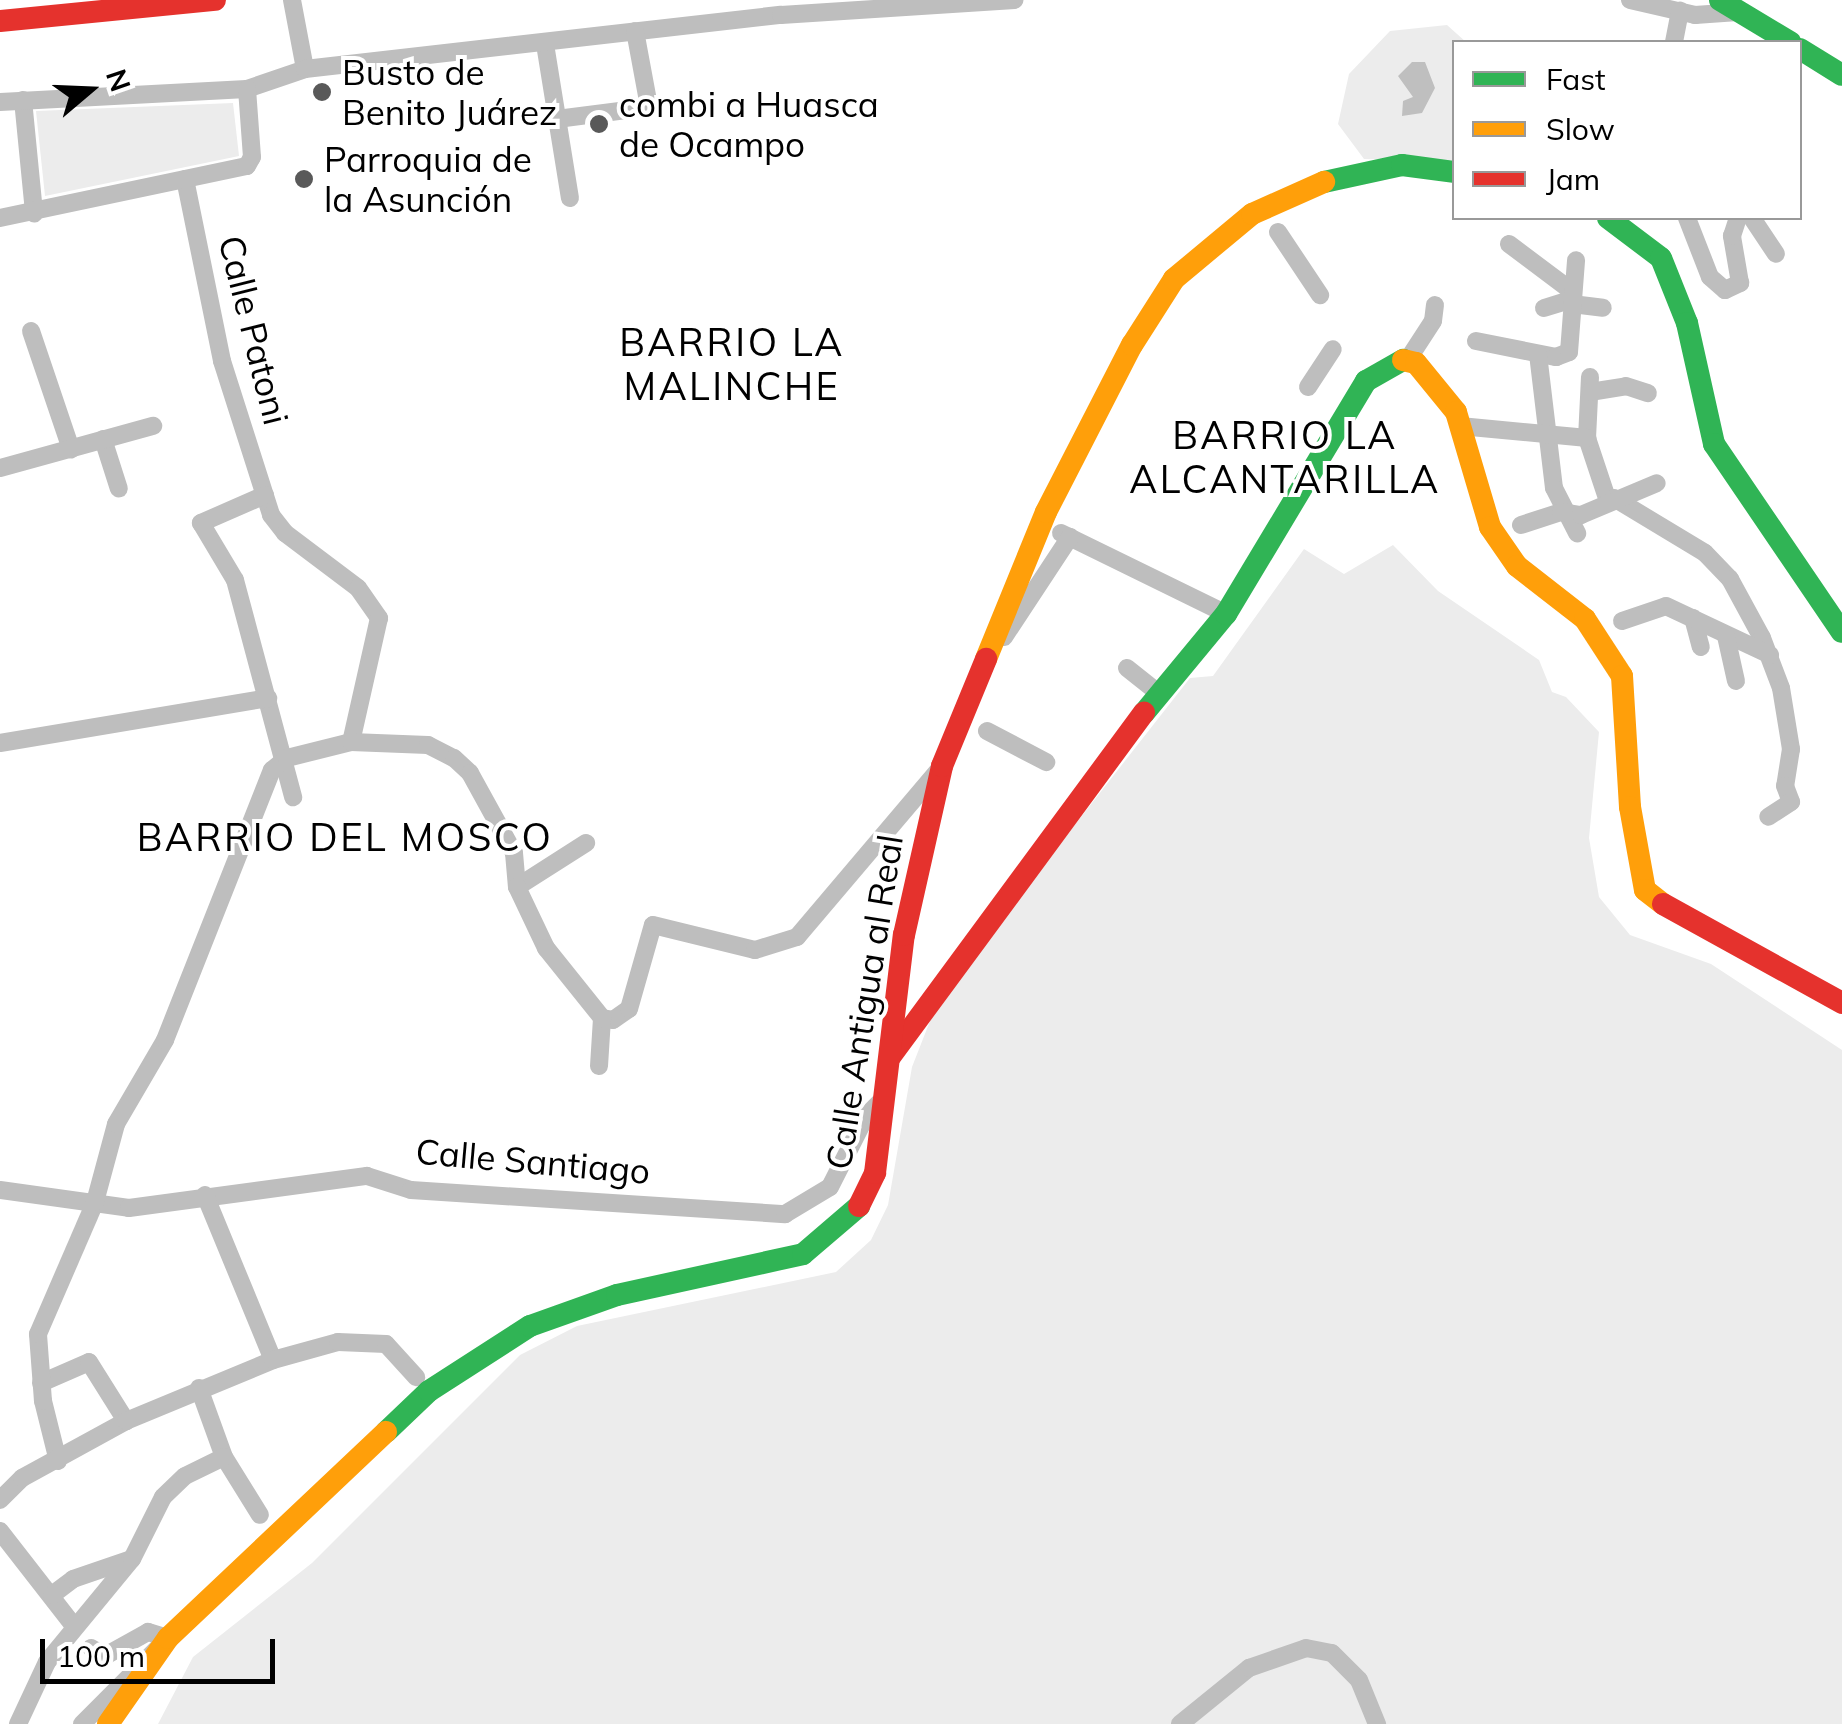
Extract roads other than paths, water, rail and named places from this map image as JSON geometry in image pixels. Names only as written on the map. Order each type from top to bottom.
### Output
[{"type":"main road","points":[[0,21],[216,0]]},
{"type":"main road","points":[[1731,4],[1787,40]]},
{"type":"main road","points":[[1802,50],[1842,76]]},
{"type":"main road","name":"Calle Antigua al Real","points":[[168,1638],[429,1391],[496,1346],[530,1326],[617,1295],[774,1262],[824,1243],[866,1195],[885,1097],[904,935],[942,766],[1046,512],[1132,345],[1174,279],[1252,214],[1327,179],[1402,164],[1452,172]]},
{"type":"main road","points":[[1614,220],[1661,258],[1687,323],[1714,444],[1842,632]]},
{"type":"main road","points":[[890,1056],[1088,781],[1226,614],[1366,381],[1388,364],[1407,361],[1427,373],[1460,426],[1490,527],[1517,566],[1585,619],[1622,676],[1630,806],[1645,890],[1676,915],[1842,1003]]},
{"type":"main road","points":[[108,1724],[168,1638]]},
{"type":"main road","points":[[128,1724],[168,1638]]},
{"type":"street","points":[[292,0],[306,68]]},
{"type":"street","points":[[0,102],[247,89],[306,68],[635,31],[1015,0]]},
{"type":"street","points":[[1630,0],[1680,11],[1731,4]]},
{"type":"street","points":[[1674,40],[1680,11]]},
{"type":"street","points":[[557,118],[643,108],[648,101],[635,31]]},
{"type":"street","points":[[545,44],[570,198]]},
{"type":"street","points":[[0,218],[252,162],[247,89]]},
{"type":"street","points":[[24,100],[34,212]]},
{"type":"street","name":"Calle Patoni","points":[[184,179],[222,360],[264,495],[285,533],[371,602],[380,630],[350,726],[351,742]]},
{"type":"street","points":[[1688,220],[1710,277],[1725,290],[1740,283],[1732,236],[1737,220]]},
{"type":"street","points":[[1753,220],[1776,254]]},
{"type":"street","points":[[1278,232],[1320,296]]},
{"type":"street","points":[[1509,244],[1572,298],[1603,308]]},
{"type":"street","points":[[1476,340],[1538,354],[1570,352],[1576,260]]},
{"type":"street","points":[[1544,308],[1572,298]]},
{"type":"street","points":[[1407,361],[1433,321],[1435,305]]},
{"type":"street","points":[[30,331],[70,449]]},
{"type":"street","points":[[1308,387],[1333,350]]},
{"type":"street","points":[[1538,354],[1561,512],[1578,533]]},
{"type":"street","points":[[1648,393],[1626,386],[1590,384],[1587,438],[1611,500],[1705,553],[1730,579],[1770,655],[1788,715],[1792,749],[1785,786],[1791,802],[1768,817]]},
{"type":"street","points":[[0,468],[154,426]]},
{"type":"street","points":[[1460,426],[1587,438]]},
{"type":"street","points":[[103,438],[119,489]]},
{"type":"street","points":[[1522,525],[1561,512],[1581,515],[1657,484]]},
{"type":"street","points":[[264,495],[201,523],[234,580],[287,758],[293,798]]},
{"type":"street","points":[[971,688],[1066,535],[1226,614]]},
{"type":"street","points":[[1622,622],[1666,606],[1770,655]]},
{"type":"street","points":[[1693,618],[1701,647]]},
{"type":"street","points":[[1726,636],[1736,681]]},
{"type":"street","points":[[1127,668],[1161,695]]},
{"type":"street","points":[[0,743],[268,698]]},
{"type":"street","points":[[986,730],[1046,762]]},
{"type":"street","points":[[58,1461],[42,1383],[38,1334],[95,1202],[116,1124],[164,1040],[272,770],[287,758],[351,742],[428,745],[454,758],[470,773],[514,853],[518,888],[546,948],[602,1018],[613,1020],[630,1009],[653,925],[755,950],[796,938],[942,766]]},
{"type":"street","points":[[518,888],[586,843]]},
{"type":"street","points":[[600,1066],[602,1018]]},
{"type":"street","name":"Calle Santiago","points":[[0,1190],[129,1208],[367,1176],[411,1190],[785,1214],[830,1187],[866,1116],[885,1097]]},
{"type":"street","points":[[205,1195],[273,1360]]},
{"type":"street","points":[[0,1500],[22,1478],[126,1421],[273,1360],[338,1342],[386,1344],[416,1377]]},
{"type":"street","points":[[42,1383],[90,1362],[126,1421]]},
{"type":"street","points":[[200,1388],[224,1457],[260,1515]]},
{"type":"street","points":[[18,1724],[29,1691],[74,1626],[132,1559],[163,1496],[185,1476],[224,1457]]},
{"type":"street","points":[[0,1477],[22,1478]]},
{"type":"street","points":[[0,1531],[74,1626]]},
{"type":"street","points":[[52,1595],[73,1579],[132,1559]]},
{"type":"street","points":[[82,1724],[168,1638],[148,1632],[105,1656],[91,1648]]},
{"type":"street","points":[[1180,1724],[1249,1668],[1306,1648],[1332,1652],[1360,1680],[1377,1724]]},
{"type":"place","name":"Busto de Benito Juárez","points":[[322,92]]},
{"type":"place","name":"combi a Huasca de Ocampo","points":[[599,124]]},
{"type":"place","name":"Parroquia de la Asunción","points":[[304,179]]},
{"type":"district","name":"BARRIO LA MALINCHE","points":[[732,364]]},
{"type":"district","name":"BARRIO LA ALCANTARILLA","points":[[1285,458]]},
{"type":"district","name":"BARRIO DEL MOSCO","points":[[345,838]]}]
